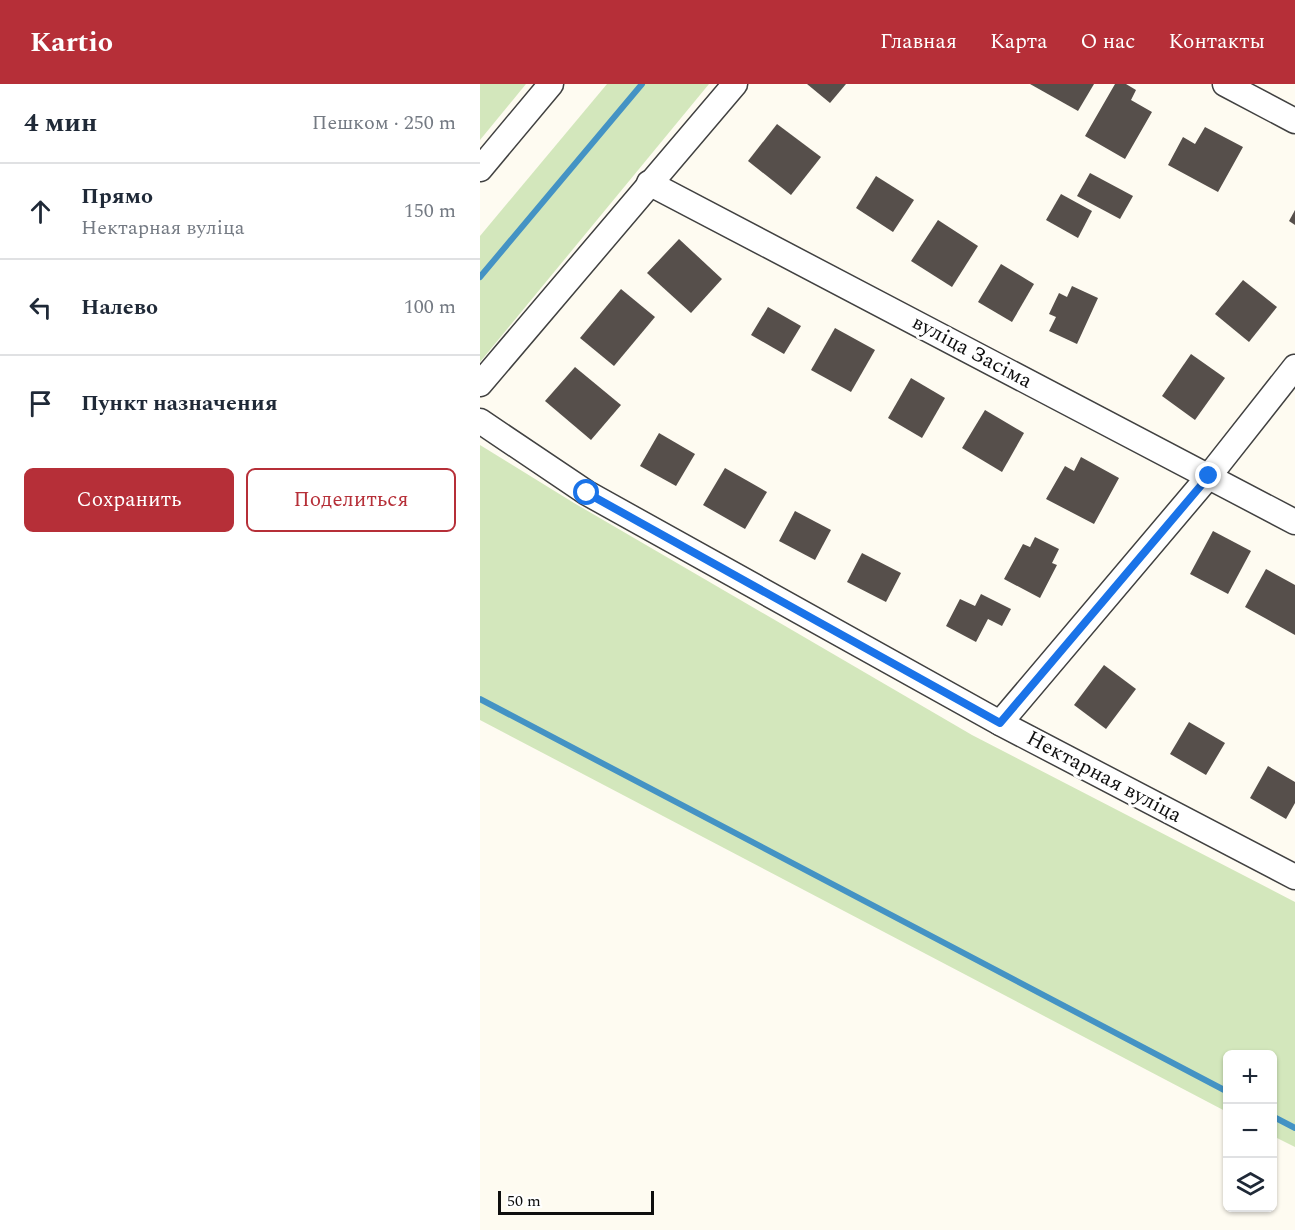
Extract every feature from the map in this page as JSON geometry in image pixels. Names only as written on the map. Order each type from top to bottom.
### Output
[{"type":"street","points":[[480,169],[551,84]]},
{"type":"street","points":[[480,384],[735,84]]},
{"type":"street","points":[[1225,84],[1295,121]]},
{"type":"street","name":"вуліца Засіма","points":[[649,183],[1295,522]]},
{"type":"street","points":[[1000,723],[1209,476],[1295,367]]},
{"type":"street","name":"Нектарная вуліца","points":[[480,421],[587,493],[1000,723],[1295,877]]},
{"type":"green space","points":[[480,84],[526,84],[480,140]]},
{"type":"green space","points":[[607,84],[709,84],[480,362],[480,236]]},
{"type":"green space","points":[[480,445],[574,503],[972,735],[1295,902],[1295,1147],[1277,1138],[1277,1050],[1223,1050],[1223,1110],[480,720]]},
{"type":"building","points":[[807,84],[846,84],[830,103]]},
{"type":"building","points":[[1030,84],[1094,84],[1078,111]]},
{"type":"building","points":[[1115,84],[1126,84],[1136,90],[1131,100],[1152,112],[1125,159],[1085,136]]},
{"type":"building","points":[[777,124],[821,157],[791,195],[748,161]]},
{"type":"building","points":[[1205,127],[1243,147],[1218,192],[1168,165],[1183,137],[1195,144]]},
{"type":"building","points":[[1090,173],[1133,196],[1120,219],[1077,196]]},
{"type":"building","points":[[876,176],[914,200],[893,232],[856,208]]},
{"type":"building","points":[[1061,194],[1092,211],[1078,238],[1046,220]]},
{"type":"building","points":[[1295,210],[1295,225],[1289,221]]},
{"type":"building","points":[[938,220],[978,246],[952,287],[911,261]]},
{"type":"building","points":[[679,239],[722,279],[691,313],[647,273]]},
{"type":"building","points":[[1001,264],[1034,284],[1012,322],[978,302]]},
{"type":"building","points":[[1243,280],[1277,307],[1249,342],[1215,314]]},
{"type":"building","points":[[1072,286],[1098,298],[1077,344],[1049,331],[1056,317],[1049,314],[1059,293],[1067,297]]},
{"type":"building","points":[[621,289],[655,317],[614,366],[580,338]]},
{"type":"building","points":[[768,307],[801,326],[784,354],[751,335]]},
{"type":"building","points":[[835,328],[875,350],[851,392],[811,370]]},
{"type":"building","points":[[1191,354],[1225,378],[1195,420],[1162,396]]},
{"type":"building","points":[[575,367],[621,405],[591,440],[545,401]]},
{"type":"building","points":[[911,378],[945,398],[922,438],[888,418]]},
{"type":"building","points":[[985,410],[1024,433],[1002,472],[962,448]]},
{"type":"building","points":[[659,433],[695,454],[676,486],[640,466]]},
{"type":"building","points":[[1081,457],[1119,478],[1094,524],[1046,499],[1065,466],[1074,471]]},
{"type":"building","points":[[725,468],[767,492],[745,529],[703,505]]},
{"type":"building","points":[[795,511],[831,530],[815,560],[779,541]]},
{"type":"building","points":[[1213,531],[1251,551],[1228,594],[1190,574]]},
{"type":"building","points":[[1035,537],[1059,549],[1052,563],[1057,565],[1040,598],[1004,579],[1023,544],[1030,547]]},
{"type":"building","points":[[862,553],[901,573],[886,602],[847,582]]},
{"type":"building","points":[[1266,569],[1295,585],[1295,635],[1245,607]]},
{"type":"building","points":[[981,594],[1011,609],[1002,626],[988,619],[976,642],[946,626],[960,599],[975,606]]},
{"type":"building","points":[[1104,665],[1136,689],[1106,729],[1074,705]]},
{"type":"building","points":[[1189,722],[1225,743],[1206,775],[1170,754]]},
{"type":"building","points":[[1268,766],[1295,782],[1295,803],[1286,819],[1250,798]]},
{"type":"waterway","points":[[480,277],[642,84]]},
{"type":"waterway","points":[[480,699],[1223,1089]]},
{"type":"waterway","points":[[1277,1119],[1295,1128]]},
{"type":"route","points":[[587,493],[1000,723],[1209,476]]}]
